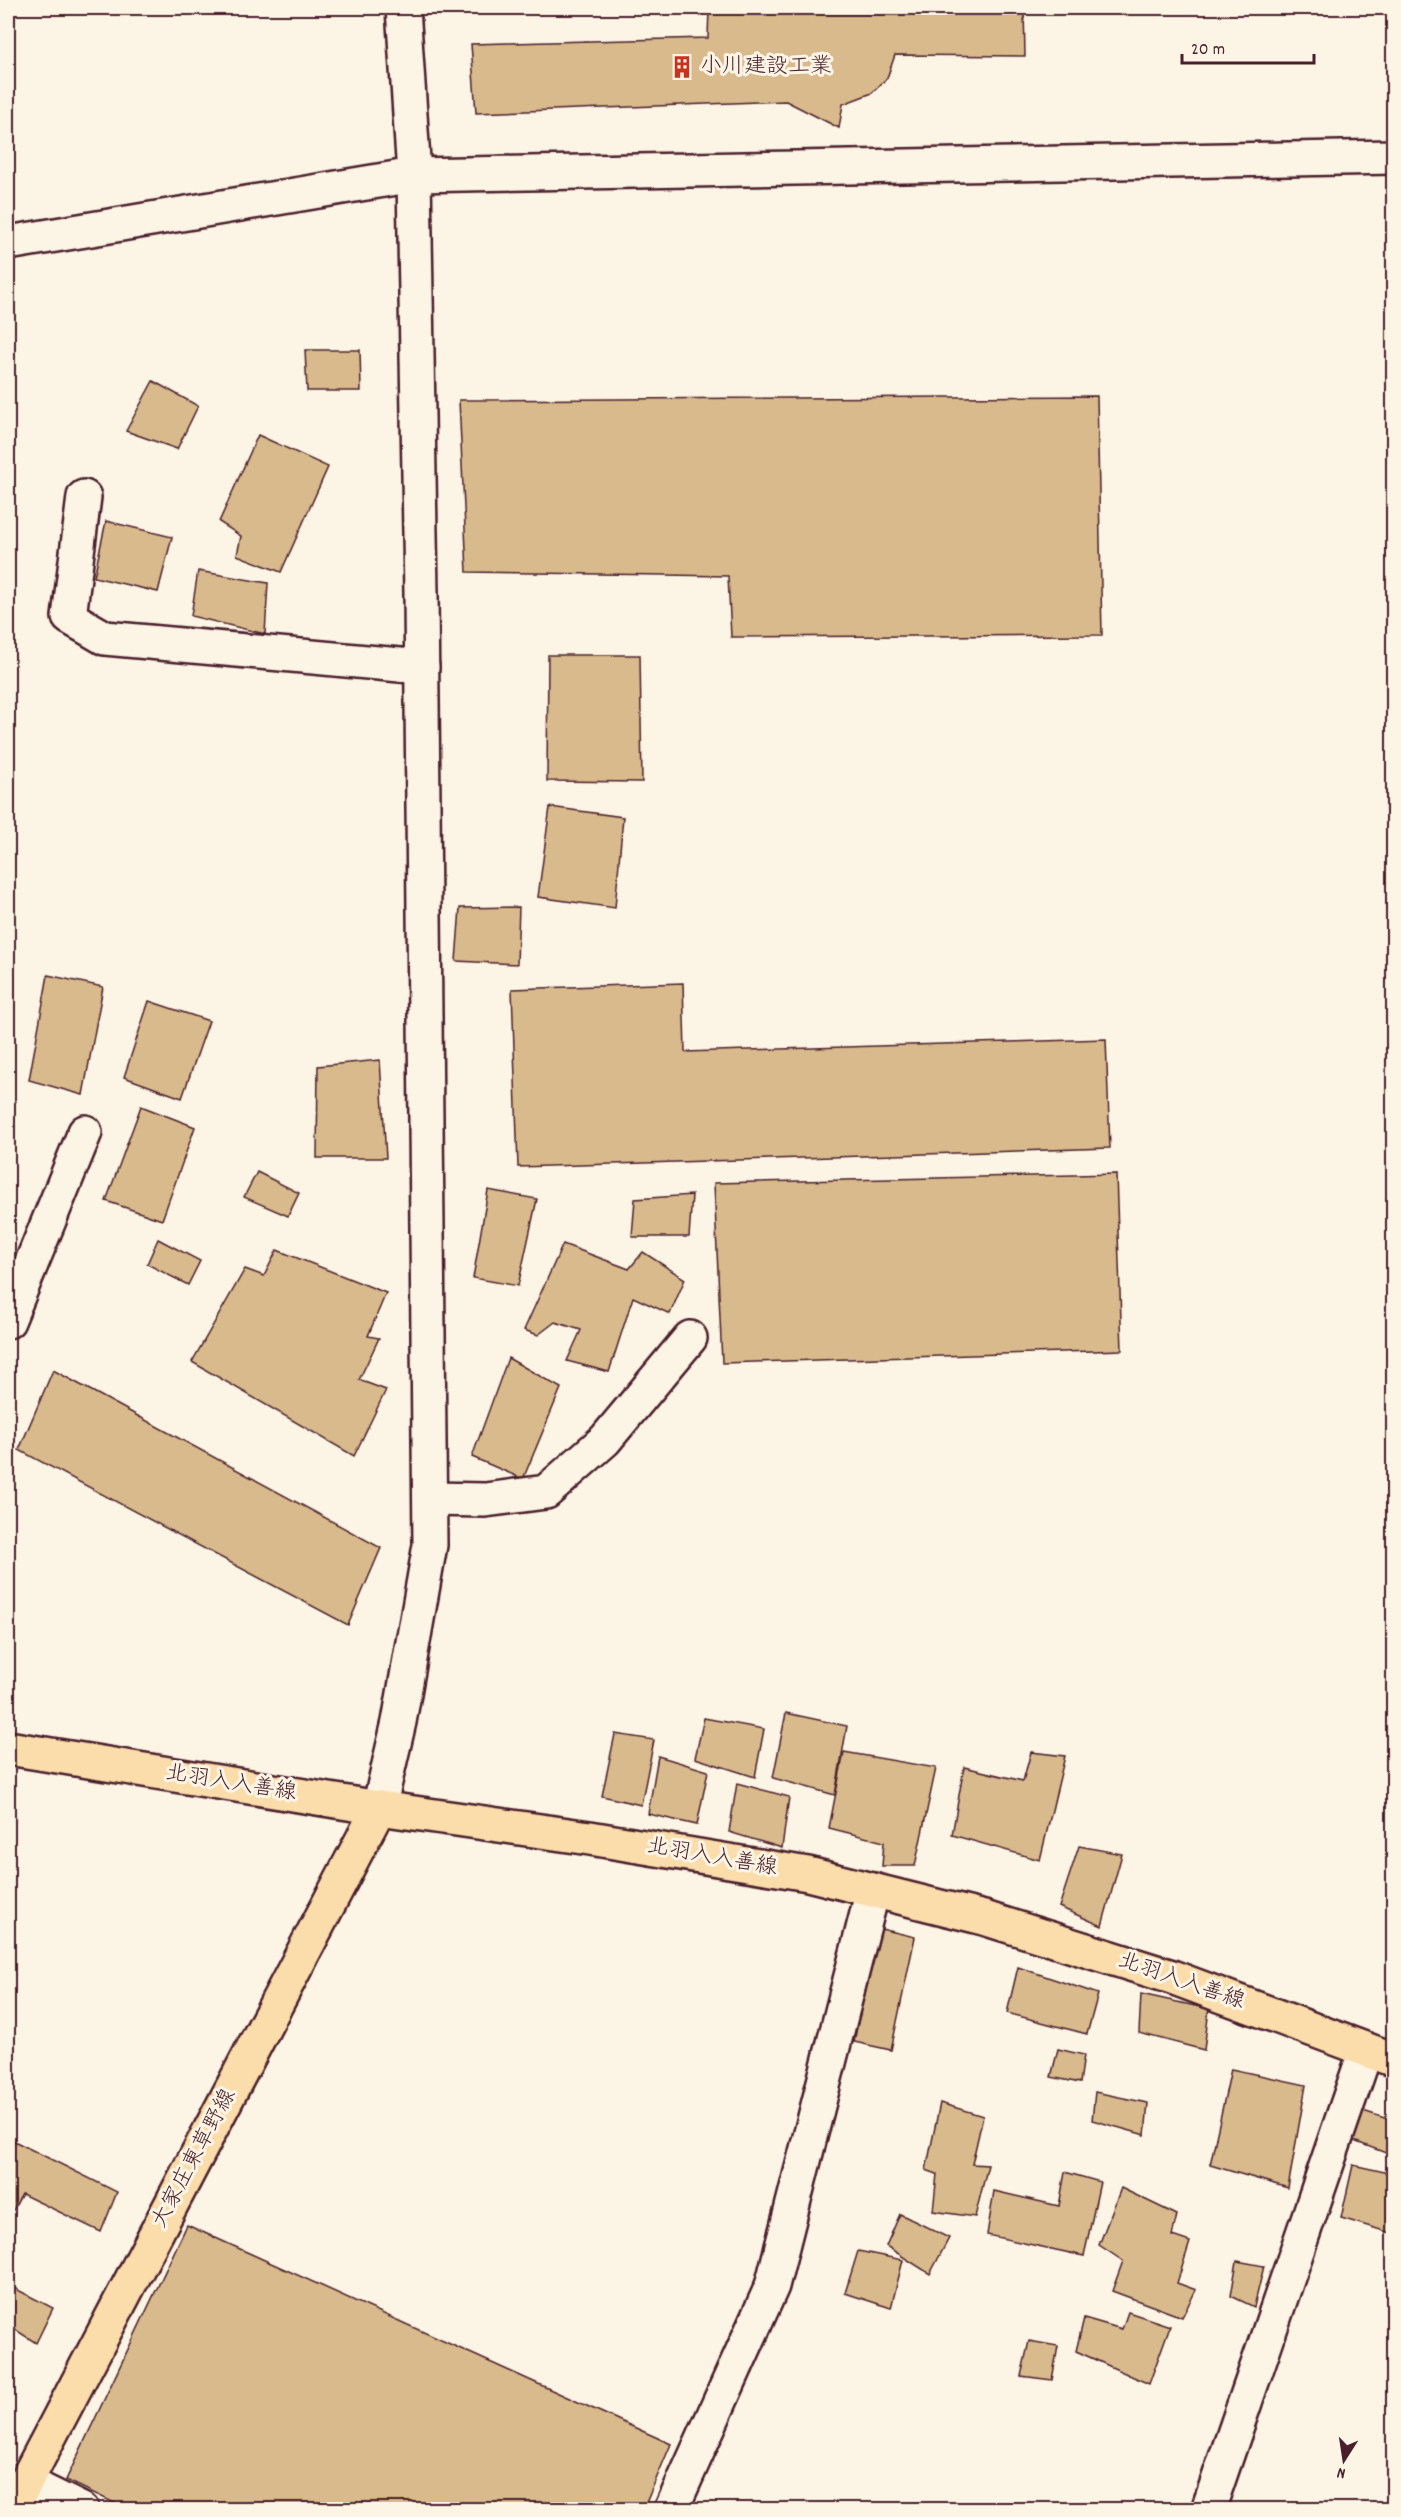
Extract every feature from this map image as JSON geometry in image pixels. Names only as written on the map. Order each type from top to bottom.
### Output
[{"type":"main road","name":"北羽入入善線","points":[[8,1748],[808,1874],[984,1918],[1161,1974],[1380,2055]]},
{"type":"main road","name":"大家庄東草野線","points":[[18,2496],[379,1808]]},
{"type":"street","points":[[379,1808],[399,1722],[430,1545],[422,667],[414,175],[403,8]]},
{"type":"street","points":[[8,243],[414,175],[1394,158]]},
{"type":"street","points":[[84,497],[69,617],[105,638],[422,667]]},
{"type":"street","points":[[8,1321],[85,1132]]},
{"type":"street","points":[[430,1499],[485,1500],[546,1492],[605,1440],[690,1338]]},
{"type":"street","points":[[671,2510],[772,2286],[873,1890]]},
{"type":"street","points":[[1209,2510],[1380,2055]]},
{"type":"street","points":[[18,2496],[82,2510]]},
{"type":"building","name":"小川建設工業","points":[[709,8],[1024,8],[1025,56],[895,55],[887,78],[872,93],[843,104],[839,128],[786,101],[476,113],[471,44],[708,38]]},
{"type":"building","points":[[305,350],[360,350],[361,391],[307,391]]},
{"type":"building","points":[[153,381],[198,406],[177,449],[126,431]]},
{"type":"building","points":[[1097,396],[1102,635],[731,637],[728,576],[467,572],[459,400]]},
{"type":"building","points":[[258,435],[328,467],[281,572],[237,555],[241,536],[219,522]]},
{"type":"building","points":[[106,521],[172,537],[158,592],[94,577]]},
{"type":"building","points":[[198,571],[268,583],[265,634],[191,616]]},
{"type":"building","points":[[548,655],[640,655],[642,782],[547,781]]},
{"type":"building","points":[[550,807],[623,817],[615,908],[538,897]]},
{"type":"building","points":[[519,907],[517,964],[456,961],[460,908]]},
{"type":"building","points":[[48,975],[103,987],[83,1095],[29,1080]]},
{"type":"building","points":[[683,983],[685,1052],[1106,1039],[1110,1148],[518,1167],[512,989]]},
{"type":"building","points":[[149,1001],[209,1021],[182,1098],[124,1077]]},
{"type":"building","points":[[380,1060],[386,1158],[317,1158],[318,1066]]},
{"type":"building","points":[[141,1106],[195,1127],[162,1220],[106,1201]]},
{"type":"building","points":[[257,1172],[299,1193],[288,1216],[244,1197]]},
{"type":"building","points":[[1116,1174],[1122,1350],[722,1363],[714,1183]]},
{"type":"building","points":[[488,1190],[537,1199],[518,1286],[473,1278]]},
{"type":"building","points":[[692,1195],[689,1237],[632,1237],[635,1199]]},
{"type":"building","points":[[158,1239],[200,1261],[188,1285],[147,1264]]},
{"type":"building","points":[[563,1244],[629,1269],[643,1252],[685,1279],[670,1314],[633,1297],[609,1372],[567,1361],[581,1330],[555,1322],[538,1335],[524,1330]]},
{"type":"building","points":[[277,1250],[386,1293],[368,1336],[379,1338],[359,1380],[386,1390],[354,1456],[192,1362],[245,1269],[264,1276]]},
{"type":"building","points":[[508,1358],[561,1388],[523,1479],[472,1457]]},
{"type":"building","points":[[53,1370],[381,1548],[348,1625],[19,1450]]},
{"type":"building","points":[[786,1713],[847,1726],[835,1795],[773,1778]]},
{"type":"building","points":[[704,1718],[764,1729],[755,1777],[695,1758]]},
{"type":"building","points":[[615,1734],[654,1740],[641,1805],[602,1796]]},
{"type":"building","points":[[844,1752],[936,1768],[915,1866],[882,1866],[884,1842],[829,1828]]},
{"type":"building","points":[[1031,1752],[1065,1756],[1040,1860],[952,1835],[964,1767],[1023,1781]]},
{"type":"building","points":[[658,1756],[708,1771],[697,1825],[648,1814]]},
{"type":"building","points":[[737,1783],[789,1797],[782,1848],[729,1832]]},
{"type":"building","points":[[1079,1846],[1122,1854],[1102,1926],[1059,1907]]},
{"type":"building","points":[[877,1928],[915,1937],[891,2050],[854,2042]]},
{"type":"building","points":[[1018,1967],[1098,1994],[1087,2034],[1007,2013]]},
{"type":"building","points":[[1141,1994],[1209,2009],[1204,2050],[1139,2033]]},
{"type":"building","points":[[1058,2049],[1084,2055],[1080,2083],[1051,2077]]},
{"type":"building","points":[[1231,2069],[1306,2085],[1288,2188],[1210,2165]]},
{"type":"building","points":[[1095,2092],[1148,2103],[1145,2135],[1092,2120]]},
{"type":"building","points":[[940,2103],[983,2116],[972,2164],[988,2165],[975,2217],[933,2211],[937,2174],[926,2170]]},
{"type":"building","points":[[1360,2110],[1394,2121],[1394,2156],[1351,2140]]},
{"type":"building","points":[[8,2138],[117,2192],[101,2232],[22,2194],[12,2212],[8,2210]]},
{"type":"building","points":[[1353,2165],[1394,2174],[1394,2234],[1341,2218]]},
{"type":"building","points":[[1065,2172],[1100,2182],[1084,2256],[987,2235],[994,2191],[1059,2206]]},
{"type":"building","points":[[1121,2188],[1177,2215],[1172,2236],[1190,2242],[1177,2283],[1196,2290],[1182,2317],[1112,2291],[1123,2261],[1099,2245]]},
{"type":"building","points":[[900,2214],[949,2238],[930,2274],[886,2246]]},
{"type":"building","points":[[187,2225],[671,2444],[643,2510],[129,2510],[66,2480]]},
{"type":"building","points":[[858,2251],[903,2260],[891,2308],[845,2293]]},
{"type":"building","points":[[1237,2261],[1264,2266],[1254,2307],[1231,2296]]},
{"type":"building","points":[[10,2286],[53,2308],[36,2343],[8,2325]]},
{"type":"building","points":[[1128,2312],[1170,2326],[1149,2384],[1076,2351],[1084,2318],[1122,2329]]},
{"type":"building","points":[[1029,2341],[1058,2346],[1052,2380],[1021,2376]]},
{"type":"place","name":"小川建設工業","points":[[682,67]]}]
